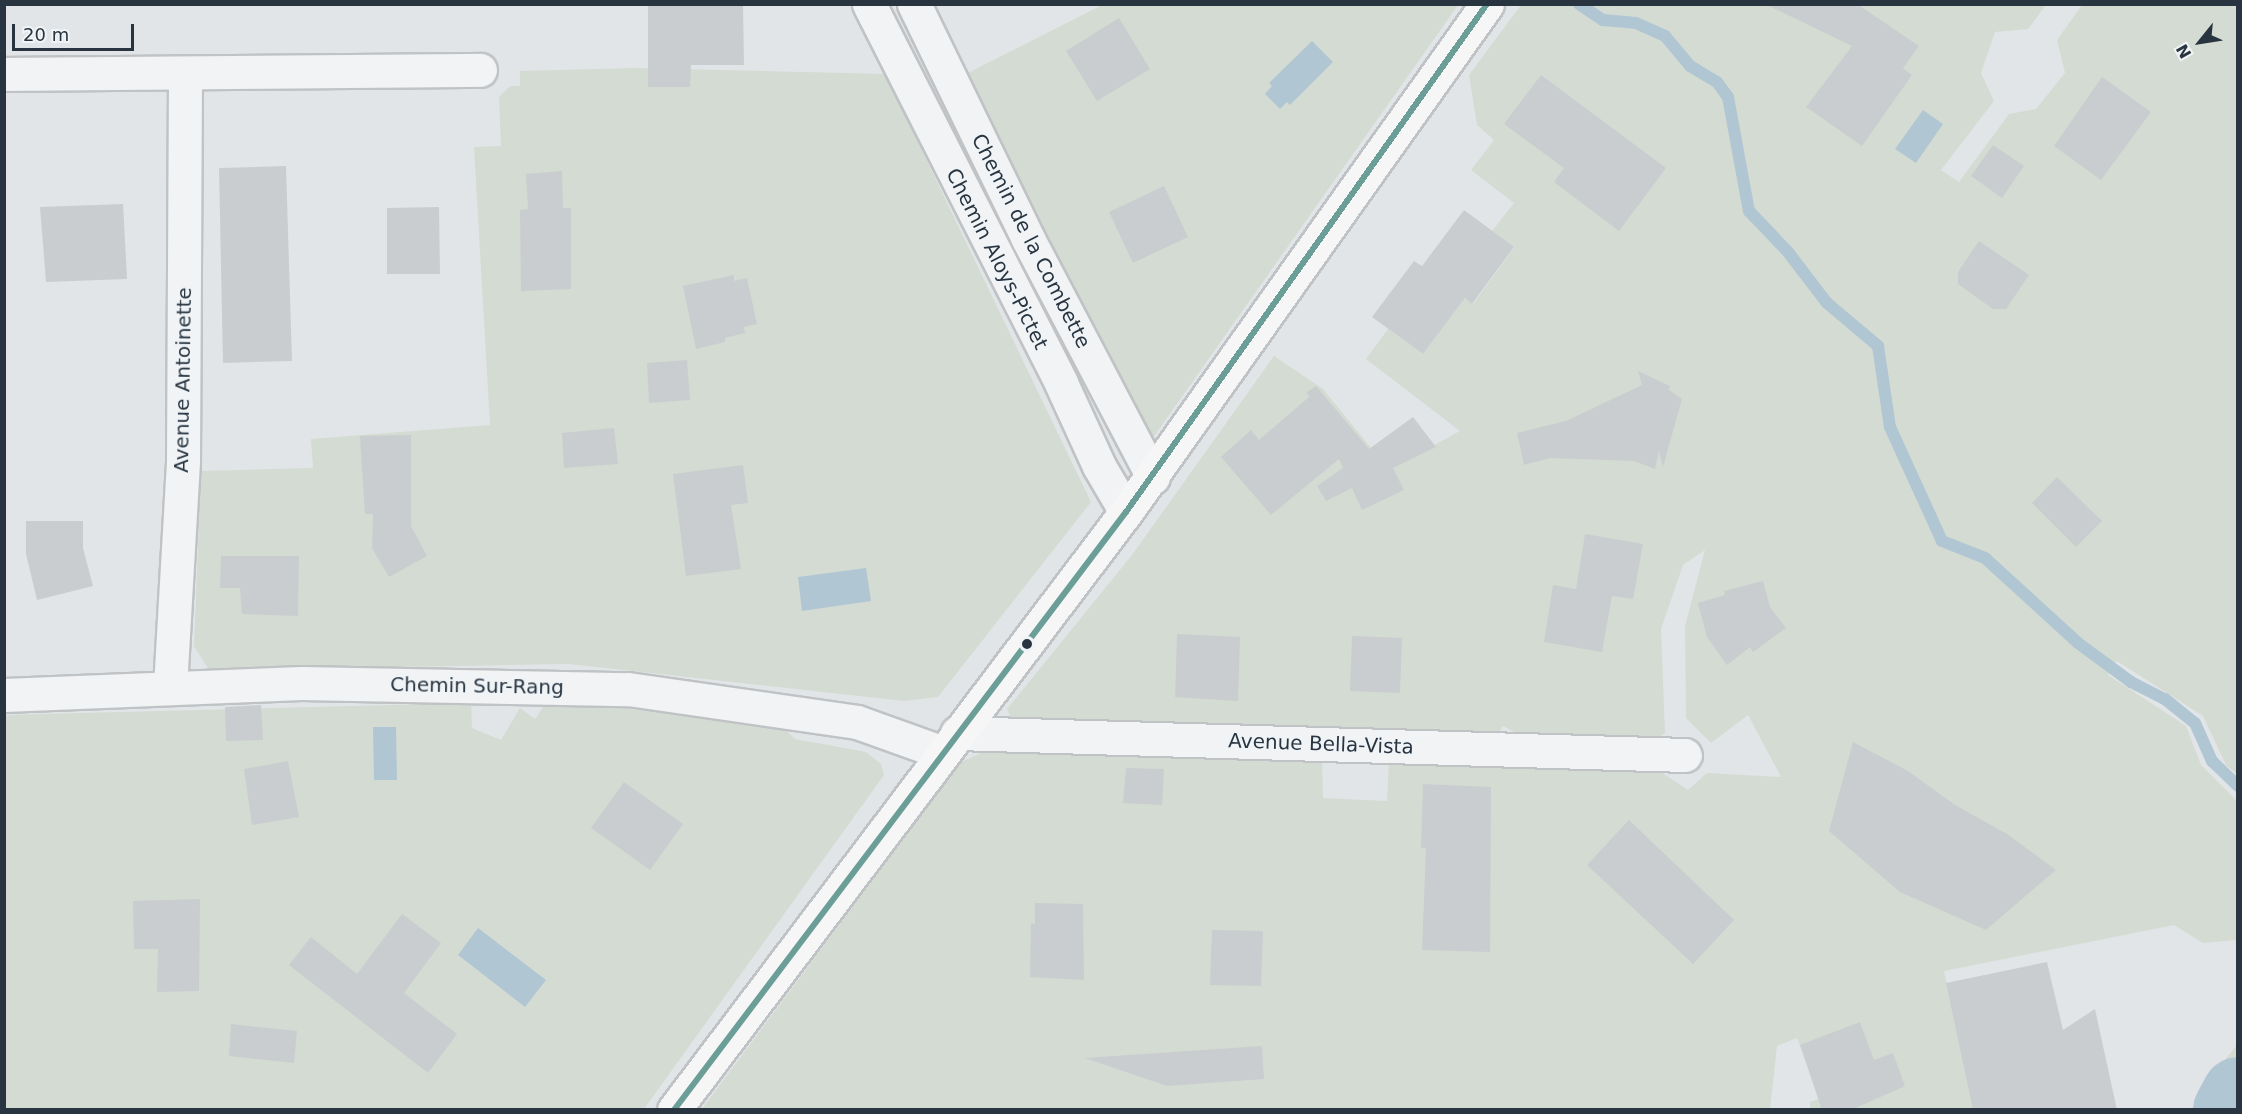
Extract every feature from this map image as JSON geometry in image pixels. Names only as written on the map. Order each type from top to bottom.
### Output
[{"type":"street","name":"Chemin Aloys-Pictet","points":[[869,4],[1061,383],[1099,466],[1126,512]]},
{"type":"street","name":"Chemin de la Combette","points":[[914,4],[1028,239],[1152,477]]},
{"type":"street","points":[[674,1110],[1152,477],[1484,8]]},
{"type":"street","points":[[4,74],[480,70]]},
{"type":"street","name":"Avenue Antoinette","points":[[170,687],[183,459],[185,73]]},
{"type":"street","name":"Chemin Sur-Rang","points":[[4,696],[301,683],[628,689],[848,720],[949,743]]},
{"type":"street","name":"Avenue Bella-Vista","points":[[949,743],[1685,755]]},
{"type":"shaded area","points":[[1102,5],[1458,5],[1150,442],[1029,207],[966,74]]},
{"type":"shaded area","points":[[1521,5],[2046,5],[2028,29],[1995,32],[1981,73],[1994,101],[1941,170],[1959,182],[2009,114],[2036,109],[2065,73],[2057,40],[2082,5],[2237,5],[2237,774],[2226,765],[2203,716],[2117,661],[2108,675],[2186,726],[2201,765],[2237,801],[2237,940],[2203,943],[2174,925],[1944,971],[1973,1109],[1810,1109],[1810,1102],[1834,1093],[1807,1064],[1797,1038],[1777,1046],[1770,1109],[701,1110],[961,762],[1001,744],[1322,760],[1323,798],[1387,801],[1389,760],[1655,768],[1688,790],[1707,773],[1781,777],[1748,715],[1711,743],[1686,718],[1685,626],[1705,550],[1683,565],[1661,629],[1665,733],[1649,744],[1533,742],[1503,726],[1496,736],[1012,721],[1007,709],[1132,555],[1274,356],[1323,389],[1389,470],[1460,431],[1366,359],[1388,329],[1423,354],[1465,298],[1473,304],[1514,248],[1492,231],[1514,203],[1471,170],[1494,140],[1477,125],[1469,75]]},
{"type":"shaded area","points":[[633,68],[885,74],[1091,502],[938,697],[904,701],[569,664],[209,670],[194,646],[201,471],[313,468],[311,439],[490,425],[474,147],[501,146],[499,97],[510,86],[520,86],[520,71]]},
{"type":"shaded area","points":[[548,700],[782,726],[795,739],[866,752],[881,764],[884,775],[644,1109],[5,1109],[4,715],[471,703],[472,728],[501,740],[520,708],[535,719]]},
{"type":"shaded area","points":[[2237,1045],[2237,1109],[2198,1109],[2198,1100],[2209,1079]]},
{"type":"water","points":[[1312,41],[1333,62],[1290,105],[1287,102],[1280,109],[1265,94],[1272,86],[1269,83]]},
{"type":"water","points":[[1923,110],[1943,124],[1916,163],[1895,149]]},
{"type":"water","points":[[866,568],[871,601],[802,611],[798,577]]},
{"type":"water","points":[[373,727],[396,727],[397,780],[374,780]]},
{"type":"water","points":[[478,928],[546,980],[525,1007],[458,955]]},
{"type":"building","points":[[648,4],[743,4],[744,65],[691,65],[690,87],[648,87]]},
{"type":"building","points":[[1765,4],[1857,4],[1919,46],[1903,68],[1912,75],[1862,146],[1806,107],[1852,46]]},
{"type":"building","points":[[1119,18],[1150,69],[1097,101],[1066,51]]},
{"type":"building","points":[[1541,75],[1666,168],[1619,231],[1554,182],[1564,168],[1504,124]]},
{"type":"building","points":[[2102,77],[2151,112],[2101,180],[2054,146]]},
{"type":"building","points":[[1993,145],[2024,166],[2002,198],[1971,176]]},
{"type":"building","points":[[286,166],[292,361],[223,363],[219,168]]},
{"type":"building","points":[[562,171],[563,208],[571,208],[571,289],[521,291],[520,210],[528,209],[526,174]]},
{"type":"building","points":[[1164,186],[1188,237],[1133,263],[1109,212]]},
{"type":"building","points":[[123,204],[127,279],[46,282],[40,207]]},
{"type":"building","points":[[439,207],[440,274],[387,274],[387,208]]},
{"type":"building","points":[[1464,210],[1514,247],[1472,304],[1465,298],[1423,354],[1372,317],[1414,261],[1422,266]]},
{"type":"building","points":[[1979,241],[2029,275],[2006,309],[1993,309],[1958,284],[1958,272]]},
{"type":"building","points":[[734,275],[734,281],[747,278],[757,324],[744,327],[745,333],[725,338],[725,342],[696,349],[683,286]]},
{"type":"building","points":[[687,360],[690,400],[649,403],[647,363]]},
{"type":"building","points":[[1638,371],[1670,386],[1669,390],[1682,399],[1663,467],[1659,451],[1655,469],[1634,461],[1550,458],[1524,465],[1517,433],[1566,421],[1642,385]]},
{"type":"building","points":[[1316,386],[1369,449],[1413,417],[1436,447],[1393,468],[1404,490],[1362,510],[1352,488],[1326,501],[1317,486],[1343,468],[1339,459],[1271,515],[1221,457],[1251,430],[1259,440],[1309,397],[1307,392]]},
{"type":"building","points":[[614,428],[618,464],[564,468],[562,433]]},
{"type":"building","points":[[411,435],[411,526],[427,556],[389,577],[372,548],[373,514],[365,514],[360,436]]},
{"type":"building","points":[[743,465],[748,503],[731,505],[741,569],[686,576],[673,474]]},
{"type":"building","points":[[2057,477],[2102,521],[2076,547],[2032,503]]},
{"type":"building","points":[[26,521],[83,521],[83,548],[93,586],[37,600],[26,554]]},
{"type":"building","points":[[1585,534],[1643,544],[1633,599],[1612,596],[1602,652],[1544,642],[1553,585],[1576,589]]},
{"type":"building","points":[[221,556],[299,556],[298,616],[242,614],[240,588],[220,588]]},
{"type":"building","points":[[1763,581],[1770,607],[1786,628],[1753,652],[1750,647],[1727,665],[1707,637],[1698,603],[1725,595],[1724,591]]},
{"type":"building","points":[[1177,634],[1240,637],[1238,701],[1175,697]]},
{"type":"building","points":[[1352,636],[1402,638],[1400,693],[1350,691]]},
{"type":"building","points":[[261,705],[263,740],[226,741],[225,707]]},
{"type":"building","points":[[1853,742],[1908,771],[1955,805],[2007,834],[2056,870],[1986,930],[1900,892],[1829,831]]},
{"type":"building","points":[[288,761],[299,817],[252,825],[244,769]]},
{"type":"building","points":[[1126,768],[1164,769],[1162,805],[1123,803]]},
{"type":"building","points":[[624,782],[683,824],[650,870],[591,828]]},
{"type":"building","points":[[1423,784],[1491,787],[1490,952],[1422,950],[1426,848],[1421,848]]},
{"type":"building","points":[[1629,820],[1734,920],[1693,964],[1587,865]]},
{"type":"building","points":[[200,899],[199,991],[157,992],[158,949],[134,949],[133,901]]},
{"type":"building","points":[[1035,903],[1083,904],[1084,980],[1030,977],[1031,923],[1035,924]]},
{"type":"building","points":[[402,914],[441,943],[404,993],[457,1034],[428,1073],[289,965],[311,937],[357,974]]},
{"type":"building","points":[[1212,930],[1263,931],[1261,986],[1210,985]]},
{"type":"building","points":[[2047,962],[2063,1030],[2095,1009],[2117,1110],[1973,1110],[1946,983]]},
{"type":"building","points":[[1860,1022],[1874,1060],[1893,1053],[1905,1086],[1851,1110],[1822,1110],[1800,1045]]},
{"type":"building","points":[[231,1024],[297,1031],[294,1063],[229,1056]]},
{"type":"building","points":[[1262,1046],[1264,1079],[1167,1086],[1085,1058]]},
{"type":"waterway","points":[[1579,4],[1603,20],[1636,23],[1665,36],[1690,66],[1717,82],[1728,97],[1749,211],[1788,252],[1827,303],[1878,346],[1890,427],[1942,541],[1985,558],[2078,643],[2131,682],[2165,699],[2195,723],[2212,761],[2238,786]]},
{"type":"waterway","points":[[2229,1110],[2238,1093]]},
{"type":"transit line","points":[[674,1110],[1126,512],[1487,4]]}]
